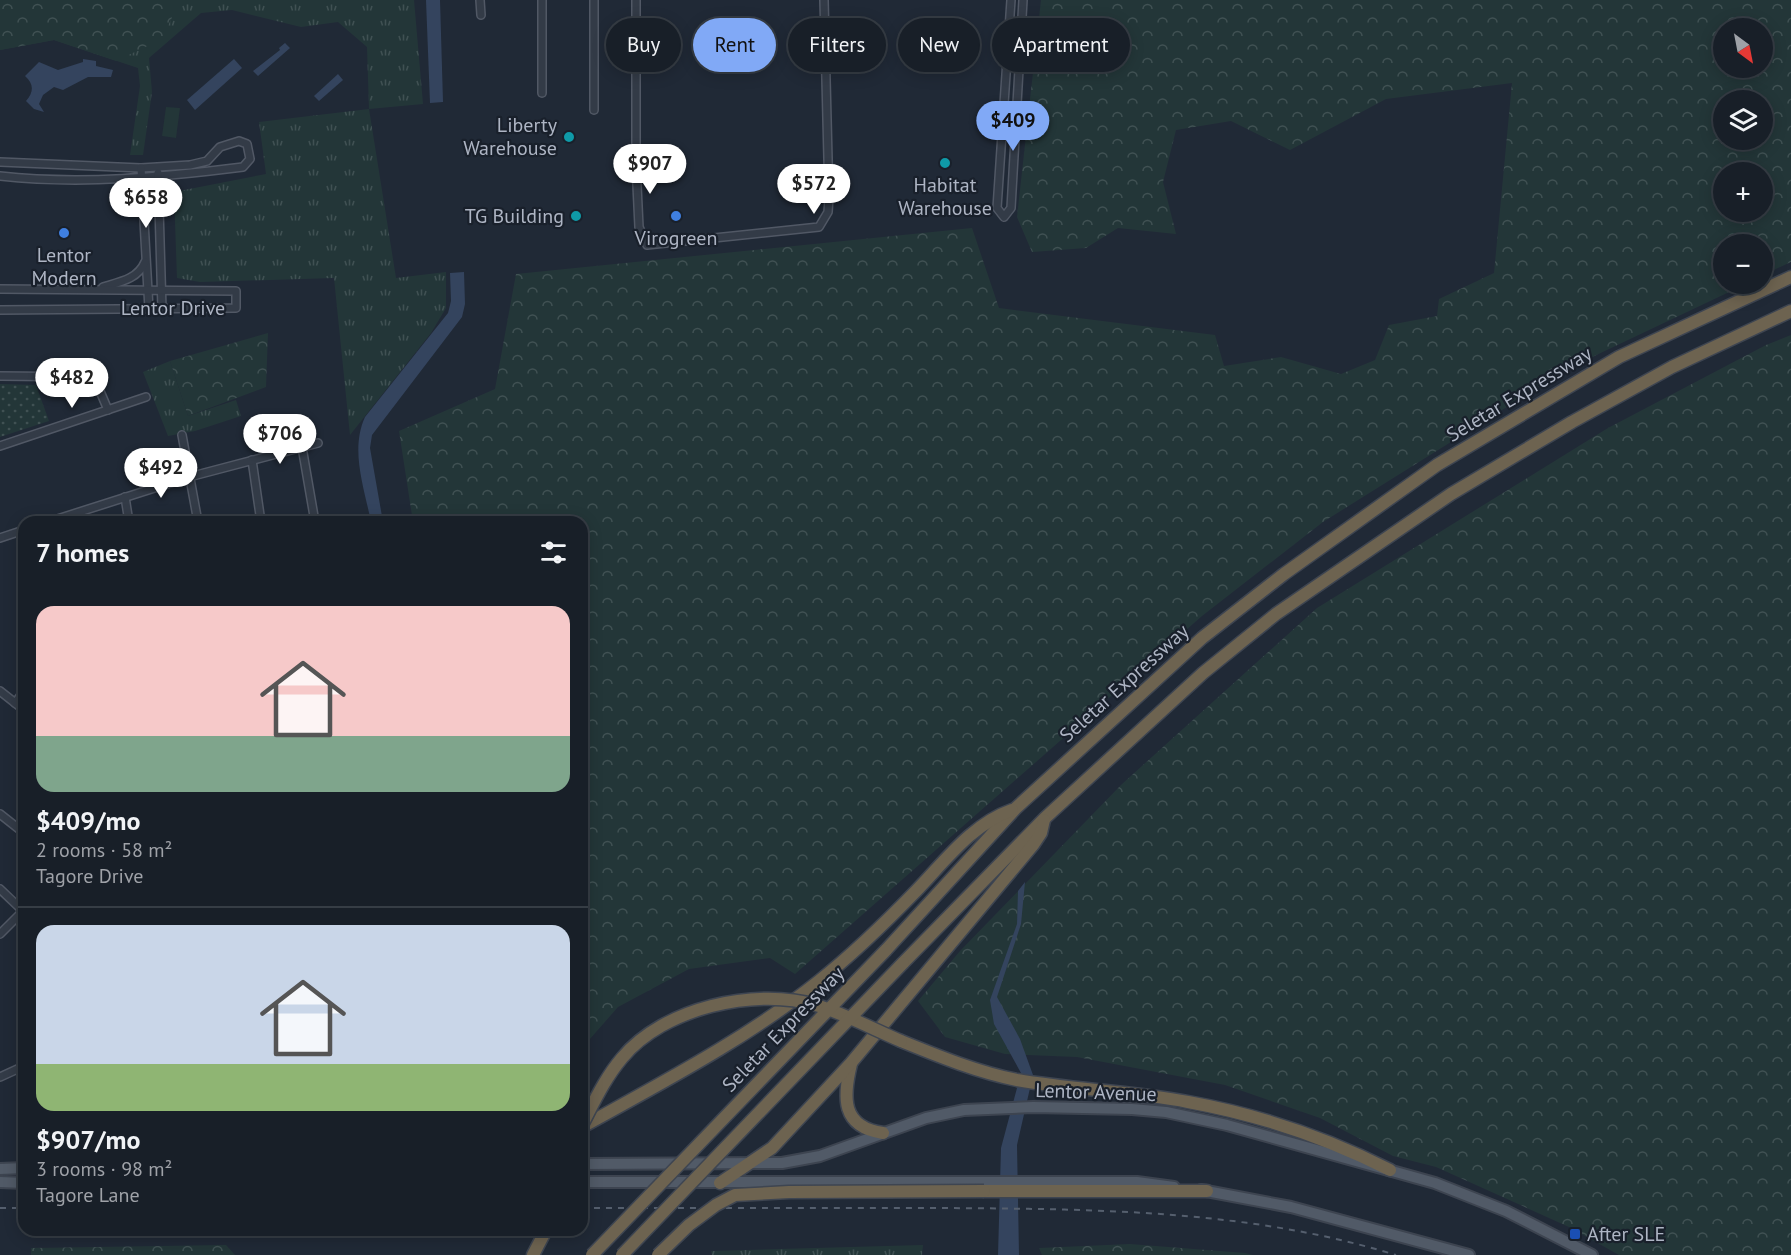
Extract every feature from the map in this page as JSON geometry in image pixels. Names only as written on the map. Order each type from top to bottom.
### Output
[{"type":"highway","name":"Seletar Expressway","points":[[592,1255],[886,950],[1016,808],[1202,638],[1284,574],[1437,465],[1619,357],[1791,277]]},
{"type":"highway","name":"Seletar Expressway","points":[[622,1255],[1045,819],[1203,673],[1275,614],[1451,494],[1572,422],[1672,367],[1791,311]]},
{"type":"highway","points":[[588,1123],[763,1024],[821,980],[974,832],[996,815],[1016,808]]},
{"type":"highway","points":[[720,1183],[772,1148],[851,1063],[1036,840],[1045,819]]},
{"type":"highway","points":[[588,1116],[622,1057],[649,1034],[683,1015],[706,1008],[727,1003],[770,1000],[816,1005],[930,1053],[992,1074],[1043,1084],[1187,1101],[1277,1123],[1341,1146],[1390,1170]]},
{"type":"highway","points":[[851,1063],[845,1098],[850,1115],[862,1127],[882,1134]]},
{"type":"highway","points":[[658,1255],[689,1225],[716,1205],[735,1195],[1029,1187],[1207,1191]]},
{"type":"highway","points":[[533,1255],[543,1236]]},
{"type":"main road","name":"Lentor Avenue","points":[[588,1164],[751,1164],[805,1160],[926,1118],[984,1108],[1033,1107],[1166,1112],[1227,1125],[1435,1182],[1533,1224],[1592,1255]]},
{"type":"main road","points":[[0,1169],[18,1168]]},
{"type":"main road","points":[[0,1182],[18,1183]]},
{"type":"main road","points":[[588,1182],[988,1183],[1029,1187]]},
{"type":"main road","points":[[1207,1191],[1301,1209],[1469,1255]]},
{"type":"street","points":[[480,0],[481,15]]},
{"type":"street","points":[[542,0],[542,93]]},
{"type":"street","points":[[594,0],[594,110]]},
{"type":"street","points":[[636,0],[639,227],[647,245],[819,227],[824,222],[829,198],[824,0]]},
{"type":"street","points":[[1009,0],[1023,1],[1011,208],[1004,217],[997,208],[1009,0]]},
{"type":"street","points":[[0,162],[158,167],[207,161],[220,147],[239,141],[247,144],[250,159],[243,167],[142,179],[86,181],[0,176]]},
{"type":"street","points":[[158,167],[162,309]]},
{"type":"street","points":[[141,168],[149,309]]},
{"type":"street","points":[[98,288],[134,276],[141,271],[146,259]]},
{"type":"street","name":"Lentor Drive","points":[[0,289],[98,288],[148,291],[236,291],[236,308],[0,310]]},
{"type":"street","points":[[0,376],[94,377],[108,410]]},
{"type":"street","points":[[0,446],[146,397]]},
{"type":"street","points":[[182,435],[197,516]]},
{"type":"street","points":[[66,516],[189,477],[318,443]]},
{"type":"street","points":[[302,447],[314,516]]},
{"type":"street","points":[[252,460],[260,516]]},
{"type":"street","points":[[125,497],[128,516]]},
{"type":"street","points":[[0,538],[18,532]]},
{"type":"street","points":[[0,691],[18,705]]},
{"type":"street","points":[[15,703],[18,699]]},
{"type":"street","points":[[0,814],[18,828]]},
{"type":"street","points":[[0,890],[18,905]]},
{"type":"street","points":[[0,934],[18,916]]},
{"type":"street","points":[[0,1077],[18,1069]]},
{"type":"green space","points":[[0,0],[414,0],[423,104],[369,109],[367,47],[338,22],[301,27],[232,10],[201,13],[149,58],[152,92],[143,155],[130,155],[140,86],[138,68],[54,40],[0,50]]},
{"type":"green space","points":[[0,0],[180,0],[162,39],[116,61],[54,40],[0,50]]},
{"type":"green space","points":[[1041,0],[1791,0],[1791,262],[1773,270],[1773,234],[1713,234],[1713,294],[1725,294],[1569,368],[1323,522],[1202,616],[795,974],[770,958],[689,969],[618,1007],[588,1041],[588,516],[412,516],[399,431],[495,389],[516,274],[972,228],[999,308],[1215,335],[1224,366],[1281,357],[1341,374],[1375,360],[1389,325],[1437,316],[1439,299],[1494,273],[1512,83],[1386,99],[1290,150],[1231,121],[1176,130],[1163,182],[1176,234],[1118,228],[1086,248],[1032,252],[1017,217],[1033,72],[1130,72],[1130,18],[1039,18]]},
{"type":"green space","points":[[166,107],[180,108],[176,138],[162,136]]},
{"type":"green space","points":[[369,109],[396,278],[446,272],[446,308],[431,333],[350,435],[334,278],[200,282],[177,278],[174,192],[266,174],[259,122]]},
{"type":"green space","points":[[268,333],[266,387],[188,416],[170,361]]},
{"type":"green space","points":[[1791,335],[1791,1255],[1619,1255],[1569,1227],[1436,1167],[1393,1156],[1320,1118],[1225,1085],[1077,1057],[1005,1054],[945,1037],[918,1001],[960,951],[1122,784],[1317,608],[1608,428],[1766,345]]},
{"type":"green space","points":[[170,361],[188,416],[236,400],[241,416],[195,431],[168,436],[143,372]]},
{"type":"green space","points":[[0,384],[36,385],[49,421],[0,437]]},
{"type":"green space","points":[[1130,1244],[1253,1255],[1042,1255],[1039,1248]]},
{"type":"green space","points":[[226,1245],[235,1255],[31,1255],[31,1248]]},
{"type":"green space","points":[[923,1245],[922,1255],[712,1255],[711,1251]]},
{"type":"water","points":[[426,0],[440,0],[443,102],[430,103]]},
{"type":"water","points":[[285,43],[290,48],[258,76],[253,71],[280,50],[279,48]]},
{"type":"water","points":[[83,59],[96,61],[96,66],[113,70],[111,77],[88,77],[63,90],[54,87],[43,95],[39,104],[44,112],[34,109],[26,101],[32,88],[25,76],[39,62],[58,70],[83,62]]},
{"type":"water","points":[[234,59],[242,68],[195,110],[187,100]]},
{"type":"water","points":[[338,74],[343,80],[319,101],[314,96]]},
{"type":"water","points":[[464,272],[465,304],[462,317],[372,435],[370,448],[382,516],[370,516],[358,455],[365,417],[448,313],[451,301],[450,273]]},
{"type":"water","points":[[1025,882],[1021,924],[997,997],[1020,1039],[1033,1075],[1017,1145],[1019,1255],[998,1255],[1001,1148],[1021,1073],[994,1024],[990,1000],[1017,924],[1018,891]]},
{"type":"railway","points":[[0,1208],[18,1208]]},
{"type":"railway","points":[[588,1208],[937,1208],[1111,1211],[1226,1220],[1283,1228],[1396,1255]]},
{"type":"place","name":"Liberty Warehouse","points":[[569,137]]},
{"type":"place","name":"Habitat Warehouse","points":[[945,163]]},
{"type":"place","name":"TG Building","points":[[576,216]]},
{"type":"place","name":"Virogreen","points":[[676,216]]},
{"type":"place","name":"Lentor Modern","points":[[64,233]]},
{"type":"place","name":"After SLE","points":[[1575,1234]]}]
